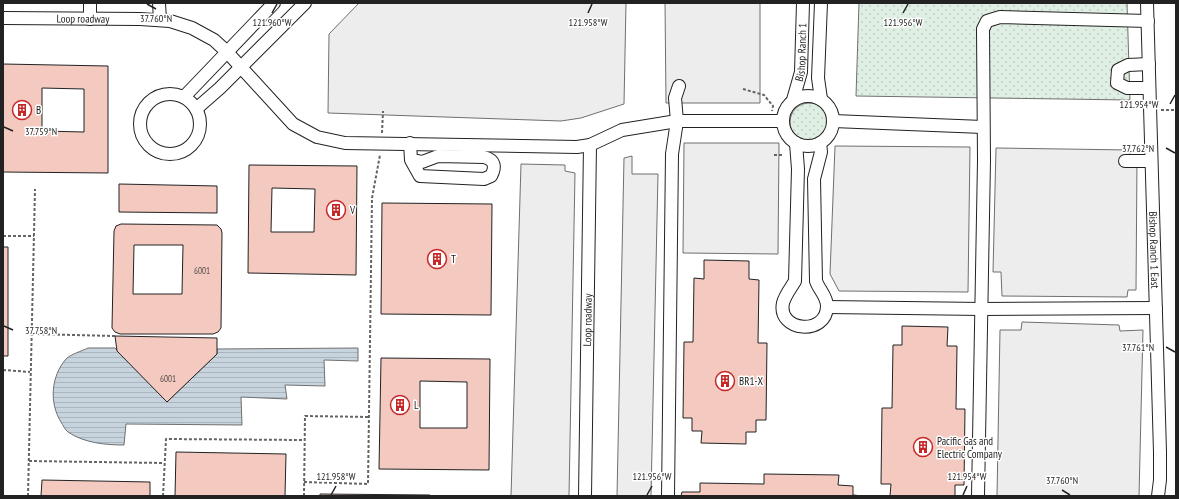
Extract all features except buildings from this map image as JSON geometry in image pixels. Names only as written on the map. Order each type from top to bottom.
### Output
[{"type":"street","points":[[90,3],[90,20]]},
{"type":"street","points":[[159,3],[160,20]]},
{"type":"street","points":[[184,97],[274,3]]},
{"type":"street","points":[[196,109],[305,3]]},
{"type":"street","name":"Bishop Ranch 1","points":[[793,100],[802,72],[803,3]]},
{"type":"street","name":"Bishop Ranch 1","points":[[821,3],[818,78],[821,99]]},
{"type":"street","name":"Bishop Ranch 1 East","points":[[1147,3],[1160,452],[1160,480],[1158,496]]},
{"type":"street","points":[[978,496],[982,309],[983,29],[987,21],[992,18],[1000,17],[1148,21]]},
{"type":"street","name":"Loop roadway","points":[[3,18],[160,20],[170,21],[192,28],[214,40],[227,52],[293,124],[317,137],[345,143],[577,147],[590,145],[622,130],[677,120],[783,121]]},
{"type":"street","points":[[1149,64],[1123,67],[1118,70],[1116,76],[1117,83],[1122,87],[1149,88]]},
{"type":"street","points":[[668,496],[672,154],[677,120],[675,98],[679,86]]},
{"type":"street","points":[[165,94],[175,94],[184,97],[196,109],[200,118],[200,128],[197,138],[191,146],[182,151],[173,154],[163,153],[150,145],[142,133],[140,123],[142,113],[147,104],[155,98],[165,94]]},
{"type":"street","points":[[804,96],[813,96],[821,99],[830,108],[833,121],[830,134],[820,143],[810,146],[796,143],[785,132],[783,121],[785,110],[793,100],[804,96]]},
{"type":"street","points":[[833,121],[983,127]]},
{"type":"street","points":[[410,143],[411,160],[420,176],[429,178],[484,179],[491,176],[495,167],[490,158],[484,157],[438,156],[422,162],[411,160]]},
{"type":"street","points":[[796,143],[798,169],[795,281],[786,295],[782,310],[790,322],[802,328],[810,328],[822,319],[827,307],[824,294],[819,289],[816,281],[814,179],[821,152],[820,143]]},
{"type":"street","name":"Loop roadway","points":[[585,496],[590,145]]},
{"type":"street","points":[[1125,161],[1151,161]]},
{"type":"street","points":[[827,307],[982,309],[1156,308]]},
{"type":"path","points":[[743,89],[764,95],[772,106],[772,112]]},
{"type":"path","points":[[382,133],[383,111]]},
{"type":"path","points":[[304,482],[368,484],[372,198],[380,149]]},
{"type":"path","points":[[774,155],[783,155]]},
{"type":"path","points":[[28,496],[35,189]]},
{"type":"path","points":[[3,236],[34,236]]},
{"type":"path","points":[[31,334],[115,336]]},
{"type":"path","points":[[3,370],[30,372]]},
{"type":"path","points":[[304,496],[305,416],[369,417]]},
{"type":"path","points":[[163,496],[166,439],[304,440]]},
{"type":"path","points":[[29,461],[164,463]]},
{"type":"green space","points":[[859,3],[1127,3],[1130,100],[856,96]]},
{"type":"green space","points":[[805,103],[813,103],[820,106],[825,111],[828,122],[825,133],[820,138],[813,141],[805,141],[798,138],[793,133],[790,126],[790,118],[793,111],[798,106]]},
{"type":"shaded area","points":[[359,3],[626,3],[624,104],[581,118],[561,121],[328,113],[329,34]]},
{"type":"shaded area","points":[[665,3],[760,3],[760,103],[666,103]]},
{"type":"shaded area","points":[[684,143],[779,143],[778,254],[683,253]]},
{"type":"shaded area","points":[[835,146],[970,147],[968,292],[839,291],[830,274]]},
{"type":"shaded area","points":[[996,148],[1130,150],[1130,158],[1137,159],[1136,290],[1128,290],[1127,297],[1002,296],[1001,272],[993,272]]},
{"type":"shaded area","points":[[632,156],[632,174],[658,174],[651,496],[617,496],[624,158]]},
{"type":"shaded area","points":[[521,164],[565,165],[565,171],[575,173],[569,496],[511,496]]},
{"type":"shaded area","points":[[1022,322],[1119,325],[1120,331],[1143,330],[1139,496],[997,496],[1000,330],[1021,330]]},
{"type":"shaded area","points":[[88,348],[115,348],[167,402],[217,354],[217,349],[358,348],[358,361],[324,360],[325,386],[285,385],[287,399],[241,397],[242,425],[126,424],[124,445],[117,445],[88,441],[74,436],[65,429],[57,415],[53,398],[53,390],[57,373],[68,357]]},
{"type":"place","name":"B","points":[[22,110]]},
{"type":"place","name":"V","points":[[336,210]]},
{"type":"place","name":"T","points":[[437,259]]},
{"type":"place","name":"BR1-X","points":[[725,381]]},
{"type":"place","name":"L","points":[[400,405]]},
{"type":"place","name":"Pacific Gas and Electric Company","points":[[923,447]]}]
